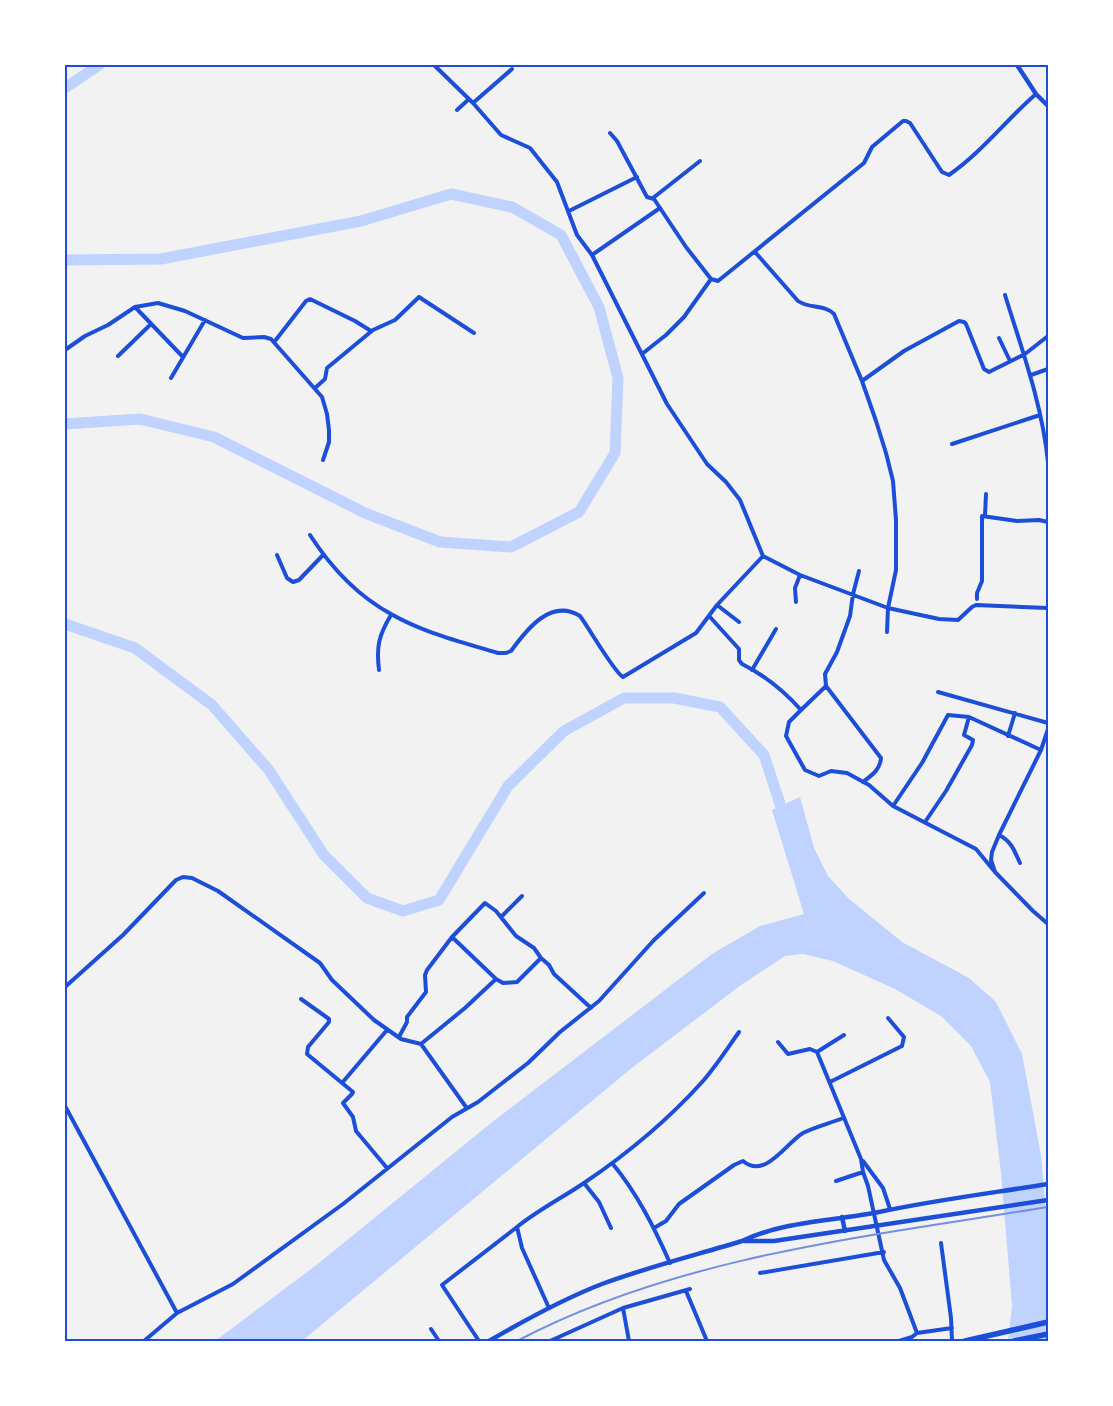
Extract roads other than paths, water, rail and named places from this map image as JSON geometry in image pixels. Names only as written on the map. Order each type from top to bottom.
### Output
[{"type":"highway","points":[[965,1341],[1048,1322]]},
{"type":"highway","points":[[1014,1341],[1048,1334]]},
{"type":"street","points":[[434,65],[504,137],[530,148],[553,175],[577,235],[592,255],[667,404],[707,464],[726,482],[740,500],[762,556],[800,575],[888,608],[955,621],[976,605],[1048,608]]},
{"type":"street","points":[[1016,65],[1036,94],[1048,106]]},
{"type":"street","points":[[473,103],[512,69]]},
{"type":"street","points":[[610,134],[617,141],[647,197],[652,198],[660,208],[686,247],[714,281],[721,280],[864,163],[872,147],[904,121],[910,123],[942,172],[949,175],[978,151],[1013,114],[1036,94]]},
{"type":"street","points":[[457,110],[469,99]]},
{"type":"street","points":[[652,198],[700,161]]},
{"type":"street","points":[[569,211],[637,177]]},
{"type":"street","points":[[592,255],[660,208]]},
{"type":"street","points":[[755,252],[798,301],[804,305],[828,309],[834,314],[862,381],[886,452],[894,490],[896,570],[888,608],[887,632]]},
{"type":"street","points":[[642,354],[666,335],[684,317],[711,279]]},
{"type":"street","points":[[1005,295],[1031,375],[1048,462]]},
{"type":"street","points":[[315,388],[325,379],[327,368],[372,331],[396,320],[419,297],[474,333]]},
{"type":"street","points":[[275,342],[306,301],[310,299],[372,331]]},
{"type":"street","points":[[65,350],[135,307],[153,304],[163,304],[205,320],[243,338],[264,337],[275,342],[322,397],[330,430],[329,442],[323,460]]},
{"type":"street","points":[[135,307],[183,356]]},
{"type":"street","points":[[171,378],[205,320]]},
{"type":"street","points":[[862,381],[904,351],[959,321],[966,324],[987,371],[994,371],[1010,360],[1025,354],[1048,336]]},
{"type":"street","points":[[118,356],[150,324]]},
{"type":"street","points":[[999,338],[1010,360]]},
{"type":"street","points":[[1031,375],[1048,368]]},
{"type":"street","points":[[952,444],[1040,415]]},
{"type":"street","points":[[985,516],[986,494]]},
{"type":"street","points":[[977,599],[977,593],[982,581],[982,516],[1017,521],[1040,520],[1048,522]]},
{"type":"street","points":[[310,535],[323,555],[366,598],[391,615],[442,636],[498,653],[506,653],[511,651],[544,615],[561,611],[575,613],[580,616],[608,660],[620,676],[623,677],[696,633],[717,606],[762,556]]},
{"type":"street","points":[[277,555],[288,578],[293,582],[299,580],[323,555]]},
{"type":"street","points":[[858,570],[852,594],[848,624],[837,652],[825,674],[826,686],[880,758],[880,764],[875,773],[864,782]]},
{"type":"street","points":[[796,602],[796,588],[800,575]]},
{"type":"street","points":[[717,606],[739,622]]},
{"type":"street","points":[[378,670],[377,656],[381,632],[391,615]]},
{"type":"street","points":[[710,617],[739,649],[742,664],[770,681],[801,710]]},
{"type":"street","points":[[752,670],[776,629]]},
{"type":"street","points":[[826,686],[789,722],[786,736],[805,770],[819,776],[831,771],[847,773],[864,782],[893,806],[976,849],[1033,911],[1048,924]]},
{"type":"street","points":[[938,692],[1048,723]]},
{"type":"street","points":[[1008,736],[1015,713]]},
{"type":"street","points":[[893,806],[922,764],[948,715],[969,717],[1041,750]]},
{"type":"street","points":[[925,822],[946,792],[972,745],[973,740],[964,735],[969,717]]},
{"type":"street","points":[[996,872],[991,860],[992,852],[1041,750],[1048,729]]},
{"type":"street","points":[[999,835],[1007,839],[1011,844],[1020,863]]},
{"type":"street","points":[[65,987],[123,936],[176,880],[183,877],[192,878],[218,891],[320,964],[332,980],[387,1030],[411,1042],[421,1044],[466,1107]]},
{"type":"street","points":[[144,1341],[177,1313],[210,1298],[233,1284],[343,1204],[452,1116],[478,1102],[528,1063],[560,1032],[591,1008],[614,986],[654,940],[704,893]]},
{"type":"street","points":[[501,918],[522,896]]},
{"type":"street","points":[[399,1037],[407,1022],[407,1017],[426,992],[426,973],[452,937],[486,902],[496,911],[516,936],[534,948],[549,965],[554,974],[591,1008]]},
{"type":"street","points":[[452,937],[502,983],[517,982],[541,958]]},
{"type":"street","points":[[421,1044],[465,1008],[496,978]]},
{"type":"street","points":[[301,999],[330,1019],[308,1047],[308,1054],[352,1092],[343,1103],[353,1117],[356,1131],[387,1168]]},
{"type":"street","points":[[830,1082],[902,1046],[904,1037],[888,1018]]},
{"type":"street","points":[[342,1083],[387,1030]]},
{"type":"street","points":[[479,1341],[442,1285],[534,1213],[584,1183],[642,1140],[692,1093],[722,1058],[739,1032]]},
{"type":"street","points":[[817,1052],[844,1036]]},
{"type":"street","points":[[778,1042],[788,1054],[810,1049],[817,1052],[861,1159],[883,1188],[890,1208]]},
{"type":"street","points":[[65,1106],[177,1313]]},
{"type":"street","points":[[654,1228],[666,1221],[679,1204],[734,1165],[744,1161],[747,1165],[761,1166],[777,1156],[801,1134],[843,1118]]},
{"type":"street","points":[[861,1159],[884,1252],[884,1260],[900,1288],[917,1333]]},
{"type":"street","points":[[612,1163],[627,1181],[654,1228],[670,1263]]},
{"type":"street","points":[[836,1181],[863,1172]]},
{"type":"street","points":[[868,1186],[877,1182]]},
{"type":"street","points":[[584,1183],[599,1202],[611,1228]]},
{"type":"street","points":[[489,1341],[549,1308],[602,1284],[742,1241],[764,1232],[842,1217],[880,1212],[890,1208],[1048,1184]]},
{"type":"street","points":[[742,1241],[774,1241],[1048,1200]]},
{"type":"street","points":[[842,1217],[845,1231]]},
{"type":"street","points":[[517,1227],[522,1248],[549,1308]]},
{"type":"street","points":[[941,1243],[952,1341]]},
{"type":"street","points":[[760,1273],[884,1252]]},
{"type":"street","points":[[550,1341],[623,1308],[688,1290],[707,1341]]},
{"type":"street","points":[[623,1308],[630,1341]]},
{"type":"street","points":[[899,1341],[912,1337],[917,1333],[952,1328]]},
{"type":"street","points":[[431,1329],[438,1341]]},
{"type":"water","points":[[800,797],[814,848],[828,876],[848,898],[902,942],[969,978],[996,1002],[1022,1054],[1041,1155],[1048,1235],[1048,1341],[1008,1341],[1012,1306],[1001,1173],[990,1082],[971,1046],[941,1016],[895,989],[833,961],[803,954],[785,956],[741,985],[633,1067],[302,1341],[215,1341],[319,1263],[491,1123],[712,954],[760,926],[804,914],[772,810]]},
{"type":"waterway","points":[[65,88],[99,65]]},
{"type":"waterway","points":[[65,260],[161,259],[361,221],[451,194],[512,207],[561,235],[599,307],[618,378],[615,453],[579,512],[511,547],[440,542],[365,513],[214,437],[140,419],[65,424]]},
{"type":"waterway","points":[[65,624],[135,648],[212,705],[268,769],[324,855],[367,898],[403,911],[439,900],[508,786],[564,731],[624,698],[674,698],[720,707],[764,755],[785,819]]},
{"type":"railway","points":[[517,1341],[579,1312],[643,1288],[709,1269],[776,1253],[844,1240],[1048,1207]]}]
